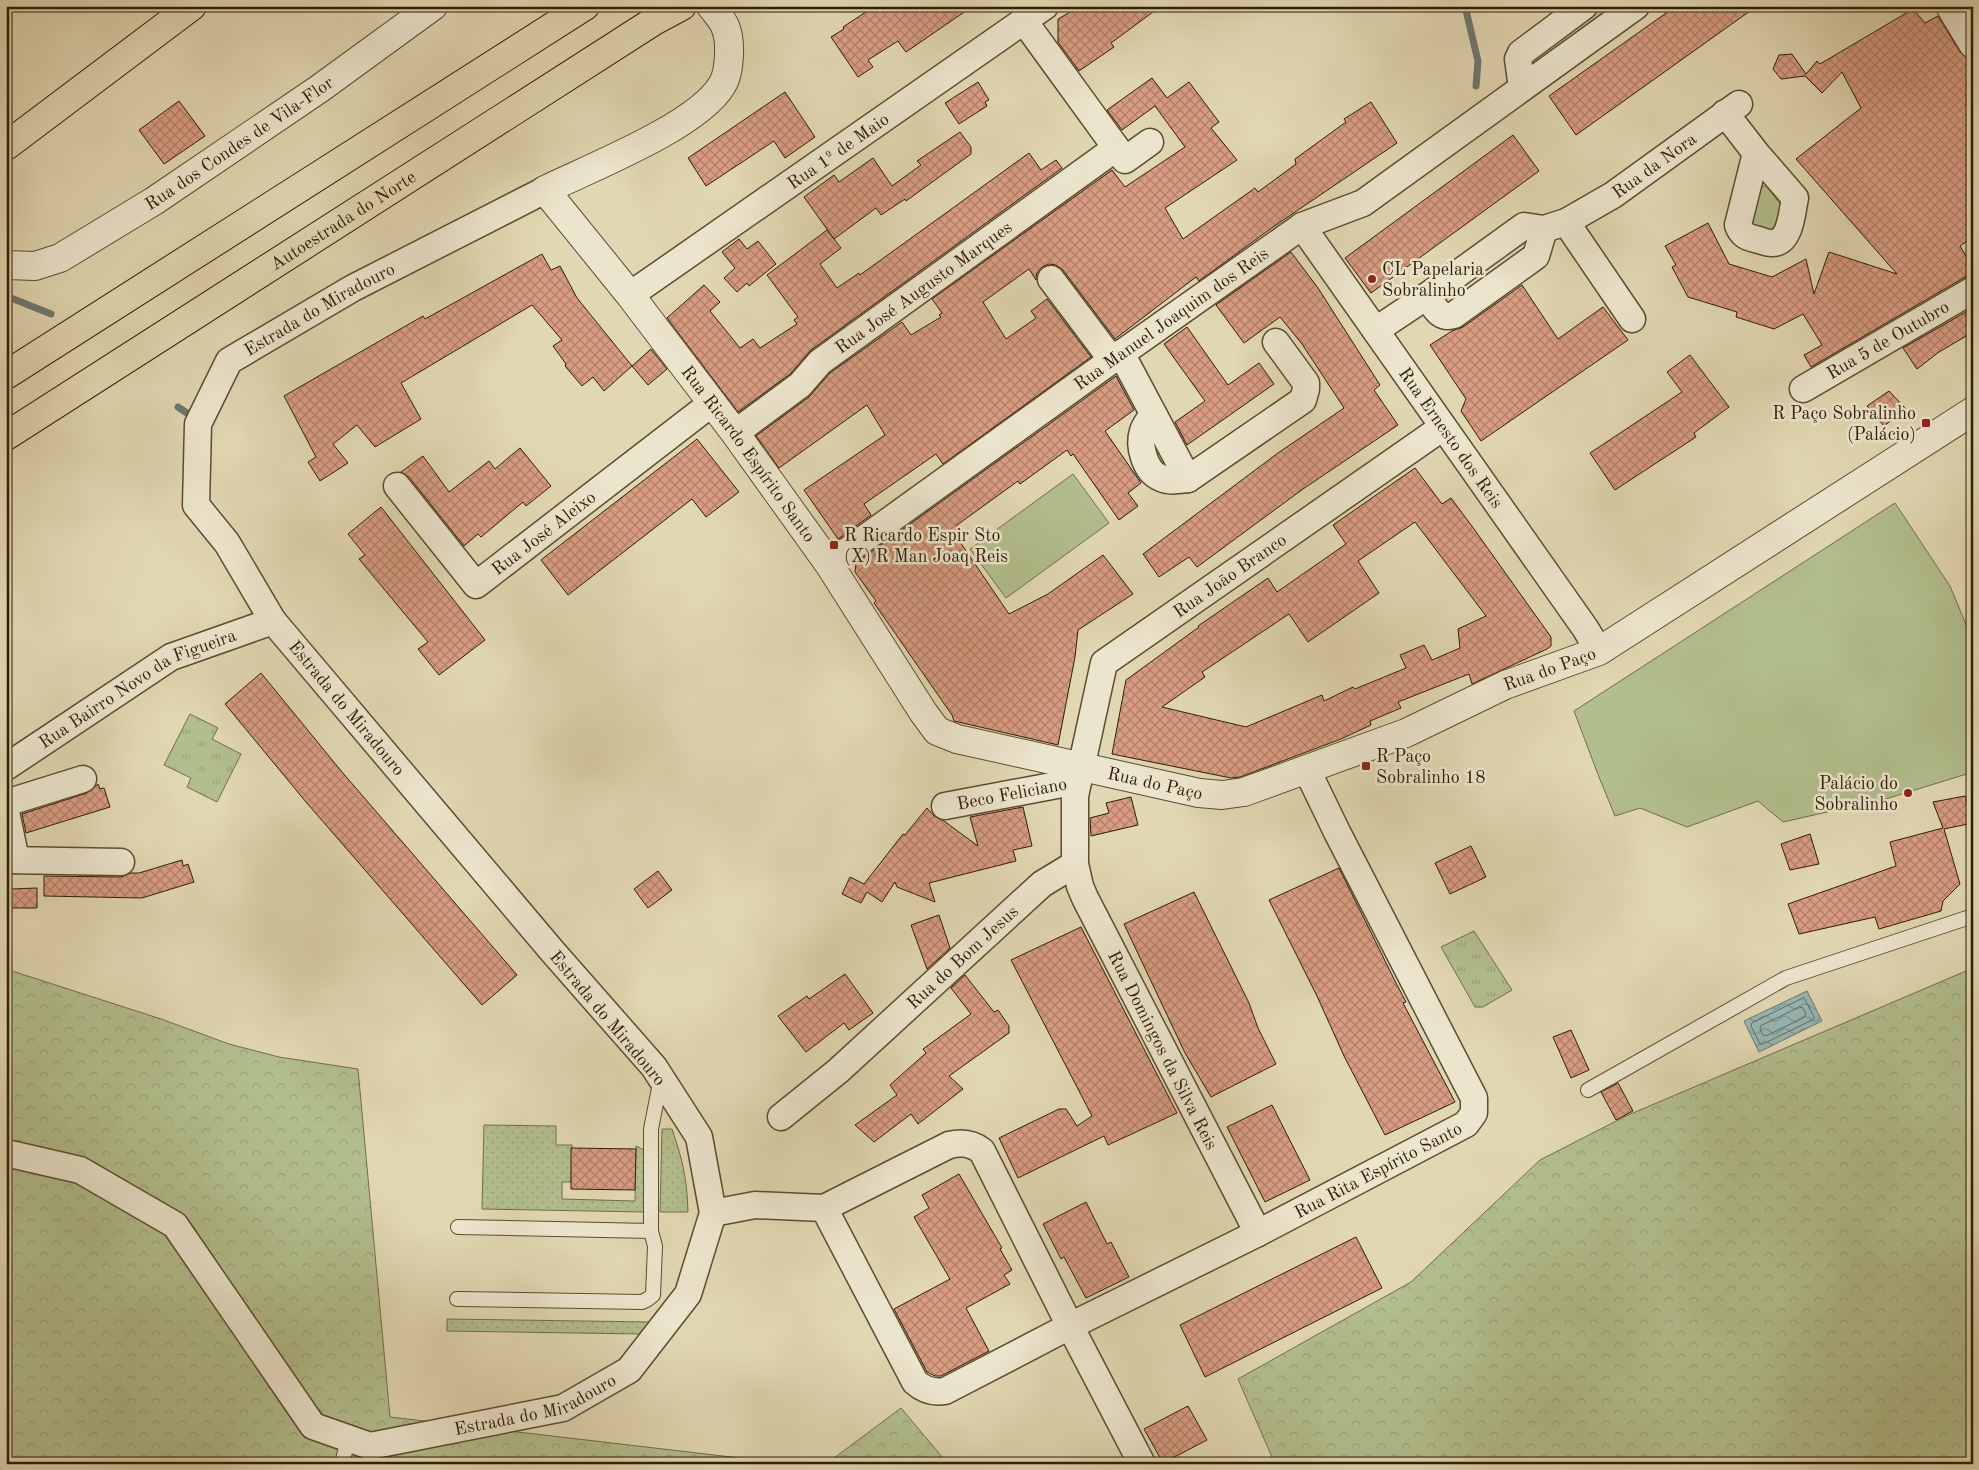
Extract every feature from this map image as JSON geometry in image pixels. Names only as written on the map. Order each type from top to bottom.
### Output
[{"type":"main road","points":[[6,146],[192,6]]},
{"type":"main road","points":[[6,375],[584,6]]},
{"type":"main road","name":"Autoestrada do Norte","points":[[6,436],[654,21],[682,6]]},
{"type":"street","name":"Rua dos Condes de Vila-Flor","points":[[6,265],[35,266],[60,258],[154,201],[319,89],[433,6]]},
{"type":"street","points":[[545,190],[671,128],[707,104],[723,84],[730,63],[726,29],[712,6]]},
{"type":"street","points":[[1522,88],[1518,58],[1521,53],[1584,6]]},
{"type":"street","name":"Rua Manuel Joaquim dos Reis","points":[[829,564],[1302,226],[1363,202],[1636,6]]},
{"type":"street","points":[[1950,6],[1973,44]]},
{"type":"street","points":[[1034,14],[1125,160],[1150,142]]},
{"type":"street","name":"Rua 1º de Maio","points":[[630,295],[1034,14]]},
{"type":"street","name":"Rua da Nora","points":[[1555,225],[1613,195],[1732,109],[1756,153]]},
{"type":"street","name":"Rua José Augusto Marques","points":[[734,433],[800,385],[820,362],[1116,148]]},
{"type":"street","name":"Rua Ricardo Espírito Santo","points":[[545,190],[630,295],[712,403],[829,564],[937,731],[956,739],[1079,774]]},
{"type":"street","name":"Estrada do Miradouro","points":[[6,1153],[80,1170],[175,1225],[313,1426],[370,1446],[564,1408],[629,1370],[688,1294],[713,1213],[699,1137],[654,1067],[553,952],[273,621],[227,543],[196,505],[198,424],[229,360],[353,288],[545,190]]},
{"type":"street","points":[[1376,330],[1427,296],[1524,226],[1555,225],[1632,319]]},
{"type":"street","name":"Rua Ernesto dos Reis","points":[[1302,226],[1599,651]]},
{"type":"street","points":[[6,247],[35,266]]},
{"type":"street","points":[[1051,279],[1117,357],[1153,414],[1143,431],[1143,456],[1150,468],[1160,478],[1172,481],[1188,479],[1303,400],[1306,383],[1276,342]]},
{"type":"street","name":"Rua 5 de Outubro","points":[[1803,389],[1973,290]]},
{"type":"street","name":"Rua José Aleixo","points":[[397,486],[476,585],[712,403]]},
{"type":"street","name":"Rua do Paço","points":[[1079,774],[1222,795],[1244,792],[1406,733],[1504,685],[1599,651],[1973,411]]},
{"type":"street","name":"Rua João Branco","points":[[1079,774],[1104,663],[1443,427]]},
{"type":"street","name":"Rua Bairro Novo da Figueira","points":[[6,766],[171,657],[273,621]]},
{"type":"street","name":"Rua Rita Espírito Santo","points":[[824,1208],[915,1382],[926,1390],[939,1392],[945,1391],[1070,1326],[1258,1233],[1466,1124],[1474,1113],[1474,1098],[1336,832],[1307,770]]},
{"type":"street","points":[[1075,864],[1075,796],[1079,774]]},
{"type":"street","name":"Beco Feliciano","points":[[945,806],[1079,774]]},
{"type":"street","points":[[6,803],[83,779]]},
{"type":"street","points":[[6,812],[11,860],[121,862]]},
{"type":"street","name":"Rua Domingos da Silva Reis","points":[[1075,864],[1085,898],[1258,1233]]},
{"type":"street","name":"Rua do Bom Jesus","points":[[781,1117],[838,1071],[1042,884],[1075,864]]},
{"type":"street","points":[[713,1213],[755,1205],[824,1208],[949,1145],[959,1143],[976,1146],[982,1151],[1142,1464]]},
{"type":"lane","points":[[1588,1090],[1786,978],[1973,916]]},
{"type":"lane","points":[[457,1299],[642,1302],[648,1299],[654,1289],[655,1246],[650,1231],[651,1129],[661,1078]]},
{"type":"lane","points":[[458,1227],[650,1231]]},
{"type":"lane","points":[[342,1464],[348,1439]]},
{"type":"green space","points":[[1605,6],[1618,6],[1538,62],[1536,60],[1536,56]]},
{"type":"green space","points":[[1766,186],[1784,209],[1781,224],[1771,232],[1755,227],[1750,220],[1760,187]]},
{"type":"green space","points":[[1073,474],[1109,523],[1006,598],[970,549]]},
{"type":"green space","points":[[1895,503],[1950,586],[1973,641],[1973,772],[1889,798],[1783,822],[1758,801],[1687,827],[1640,808],[1615,816],[1574,711]]},
{"type":"green space","points":[[190,714],[218,728],[212,739],[241,754],[217,802],[187,787],[191,778],[164,765]]},
{"type":"green space","points":[[1474,931],[1512,990],[1483,1007],[1475,1007],[1441,947]]},
{"type":"green space","points":[[1973,968],[1973,1464],[1275,1464],[1238,1379],[1411,1282],[1540,1160],[1626,1116]]},
{"type":"green space","points":[[6,969],[161,1019],[229,1044],[279,1057],[358,1069],[390,1417],[791,1464],[6,1464]]},
{"type":"green space","points":[[484,1125],[556,1126],[556,1145],[572,1145],[571,1182],[562,1182],[562,1199],[635,1201],[636,1146],[644,1150],[644,1212],[482,1209]]},
{"type":"green space","points":[[662,1129],[672,1129],[676,1140],[687,1190],[688,1212],[660,1212]]},
{"type":"green space","points":[[447,1319],[650,1322],[640,1334],[447,1331]]},
{"type":"green space","points":[[901,1408],[948,1464],[826,1464]]},
{"type":"water","points":[[1807,991],[1822,1021],[1759,1052],[1744,1021]]},
{"type":"building","points":[[875,6],[973,6],[906,52],[898,41],[868,60],[873,67],[858,77],[831,37]]},
{"type":"building","points":[[1081,6],[1161,6],[1111,43],[1114,47],[1079,71],[1058,42],[1058,19]]},
{"type":"building","points":[[1676,6],[1757,6],[1576,135],[1549,96]]},
{"type":"building","points":[[1913,9],[1925,23],[1938,16],[1960,52],[1973,67],[1973,237],[1960,246],[1973,267],[1973,275],[1965,277],[1811,367],[1804,355],[1822,345],[1803,314],[1774,329],[1736,317],[1737,312],[1688,297],[1672,267],[1676,265],[1665,246],[1708,223],[1729,264],[1772,277],[1806,259],[1814,294],[1829,252],[1897,274],[1796,159],[1861,108],[1842,72],[1822,93],[1805,76],[1781,79],[1773,69],[1779,55],[1792,54],[1806,74],[1817,61],[1820,64]]},
{"type":"building","points":[[1152,78],[1167,98],[1189,82],[1219,122],[1211,128],[1237,160],[1165,208],[1183,239],[1255,188],[1258,192],[1296,164],[1295,159],[1346,122],[1344,119],[1371,102],[1397,143],[1273,227],[1199,281],[1196,277],[1115,339],[1063,270],[1056,265],[1049,264],[1042,267],[1037,273],[1036,280],[1029,269],[983,302],[1006,339],[1036,318],[1031,311],[1047,299],[1091,357],[943,464],[936,454],[864,504],[871,515],[838,539],[804,490],[885,435],[867,405],[779,468],[756,436],[809,397],[830,373],[902,322],[911,335],[941,317],[939,315],[942,313],[932,299],[1112,170],[1125,187],[1185,147],[1155,106],[1122,130],[1107,110]]},
{"type":"building","points":[[978,82],[989,100],[985,102],[987,106],[959,124],[945,103]]},
{"type":"building","points":[[785,92],[815,137],[785,158],[774,141],[706,186],[688,158]]},
{"type":"building","points":[[179,101],[205,136],[164,164],[139,130]]},
{"type":"building","points":[[960,132],[971,147],[971,154],[906,201],[905,199],[881,215],[876,208],[834,239],[804,197],[834,175],[839,182],[873,158],[892,186],[921,165],[917,161]]},
{"type":"building","points":[[1513,135],[1539,171],[1371,293],[1345,258]]},
{"type":"building","points":[[1029,153],[1041,170],[1056,160],[1062,168],[811,350],[790,374],[738,412],[667,318],[704,285],[720,302],[710,311],[740,348],[753,339],[760,348],[797,324],[794,320],[798,317],[767,275],[827,230],[841,248],[820,264],[837,288],[859,273],[860,275]]},
{"type":"building","points":[[739,239],[747,249],[758,241],[776,264],[749,286],[747,283],[737,292],[724,278],[735,268],[722,252]]},
{"type":"building","points":[[1291,252],[1318,288],[1380,385],[1374,390],[1398,425],[1303,489],[1197,567],[1189,557],[1159,577],[1143,554],[1278,453],[1344,408],[1302,344],[1280,317],[1244,343],[1216,305]]},
{"type":"building","points":[[542,254],[551,270],[560,266],[577,298],[632,366],[604,391],[593,377],[582,386],[565,366],[566,364],[553,346],[562,340],[532,305],[401,383],[421,419],[375,447],[357,425],[333,444],[348,463],[320,481],[308,462],[316,457],[284,396],[423,316],[425,319]]},
{"type":"building","points":[[1522,285],[1558,339],[1603,307],[1628,340],[1481,441],[1461,411],[1466,399],[1430,345],[1452,331],[1463,327]]},
{"type":"building","points":[[1973,308],[1973,332],[1939,352],[1917,369],[1903,348]]},
{"type":"building","points":[[1187,327],[1228,385],[1259,363],[1274,384],[1187,445],[1175,422],[1205,401],[1164,344]]},
{"type":"building","points":[[651,349],[667,369],[648,385],[632,366]]},
{"type":"building","points":[[1690,355],[1729,407],[1694,433],[1696,437],[1615,490],[1590,453],[1682,392],[1667,372]]},
{"type":"building","points":[[1116,376],[1134,410],[1105,431],[1141,483],[1128,493],[1138,506],[1119,520],[1073,454],[1071,456],[1067,450],[1020,484],[1018,481],[957,525],[958,539],[1009,614],[1048,594],[1103,555],[1133,594],[1078,630],[1075,657],[1058,745],[954,721],[952,715],[874,603],[876,601],[855,572],[856,563]]},
{"type":"building","points":[[1889,391],[1906,409],[1884,426],[1867,406]]},
{"type":"building","points":[[697,439],[739,492],[706,517],[692,499],[568,595],[541,560]]},
{"type":"building","points":[[520,448],[551,486],[526,506],[523,502],[481,537],[478,534],[464,546],[409,477],[401,472],[423,456],[449,492],[489,461],[495,469]]},
{"type":"building","points":[[1415,468],[1442,504],[1451,498],[1551,637],[1551,646],[1472,684],[1469,674],[1398,702],[1401,708],[1370,721],[1371,725],[1341,739],[1240,777],[1231,778],[1112,754],[1126,680],[1198,626],[1268,578],[1277,592],[1346,544],[1333,525]],"holes":[[[1415,522],[1486,616],[1458,629],[1460,648],[1432,660],[1424,645],[1400,655],[1406,668],[1355,689],[1353,687],[1324,701],[1322,695],[1246,727],[1162,707],[1205,677],[1202,672],[1289,614],[1308,642],[1379,593],[1358,561]]]},
{"type":"building","points":[[381,507],[485,640],[439,675],[418,649],[428,642],[359,559],[365,555],[348,534]]},
{"type":"building","points":[[261,673],[342,772],[517,975],[482,1005],[306,802],[225,704]]},
{"type":"building","points":[[98,784],[100,789],[104,788],[110,807],[26,833],[22,814],[87,793]]},
{"type":"building","name":"Palácio do Sobralinho","points":[[1965,796],[1973,823],[1944,829],[1960,884],[1943,901],[1941,911],[1879,929],[1875,917],[1799,934],[1788,904],[1896,866],[1890,842],[1943,828],[1933,802]]},
{"type":"building","points":[[1131,797],[1138,825],[1091,836],[1090,818],[1109,813],[1106,803]]},
{"type":"building","points":[[1023,807],[1032,846],[1013,850],[1016,861],[929,883],[935,902],[897,887],[895,882],[882,902],[867,892],[861,903],[842,894],[850,877],[864,884],[903,834],[905,835],[927,808],[934,816],[944,821],[978,846],[970,817]]},
{"type":"building","points":[[1810,834],[1819,864],[1790,870],[1781,844]]},
{"type":"building","points":[[1471,846],[1486,877],[1450,894],[1435,863]]},
{"type":"building","points":[[182,860],[183,866],[188,864],[194,882],[142,898],[44,896],[44,876],[121,877]]},
{"type":"building","points":[[1339,868],[1406,1002],[1403,1003],[1455,1102],[1385,1135],[1344,1056],[1317,996],[1269,900]]},
{"type":"building","points":[[658,871],[672,890],[648,908],[634,889]]},
{"type":"building","points":[[37,888],[37,908],[11,908],[11,889]]},
{"type":"building","points":[[1194,892],[1249,1003],[1258,1028],[1276,1064],[1211,1097],[1185,1053],[1124,924]]},
{"type":"building","points":[[939,915],[950,948],[927,969],[911,925]]},
{"type":"building","points":[[1081,927],[1177,1113],[1108,1145],[1104,1136],[1018,1178],[999,1138],[1059,1109],[1066,1109],[1077,1126],[1092,1116],[1011,960]]},
{"type":"building","points":[[845,974],[873,1013],[849,1030],[844,1023],[806,1052],[778,1016],[807,996],[809,999]]},
{"type":"building","points":[[965,975],[994,1012],[998,1010],[1009,1026],[1009,1033],[949,1076],[963,1089],[918,1124],[911,1114],[874,1142],[855,1125],[897,1095],[890,1085],[926,1053],[923,1049],[971,1014],[951,988]]},
{"type":"building","points":[[1571,1030],[1589,1070],[1571,1078],[1553,1037]]},
{"type":"building","points":[[1618,1083],[1633,1111],[1616,1120],[1601,1092]]},
{"type":"building","points":[[1272,1105],[1310,1180],[1265,1202],[1227,1127]]},
{"type":"building","points":[[571,1148],[636,1149],[635,1190],[571,1189]]},
{"type":"building","points":[[959,1174],[1002,1248],[1000,1249],[1012,1270],[1004,1275],[1010,1284],[966,1308],[989,1351],[941,1376],[935,1376],[927,1372],[894,1309],[950,1279],[914,1217],[929,1208],[922,1195]]},
{"type":"building","points":[[1086,1202],[1107,1244],[1111,1242],[1129,1277],[1086,1298],[1064,1257],[1061,1259],[1043,1224]]},
{"type":"building","points":[[1356,1237],[1382,1288],[1205,1377],[1180,1325]]},
{"type":"building","points":[[1188,1406],[1207,1440],[1163,1463],[1144,1429]]},
{"type":"waterway","points":[[1465,6],[1478,61],[1476,86]]},
{"type":"waterway","points":[[6,296],[51,314]]},
{"type":"waterway","points":[[178,407],[190,415]]},
{"type":"place","name":"CL Papelaria Sobralinho","points":[[1372,279]]},
{"type":"place","name":"R Paço Sobralinho (Palácio)","points":[[1926,423]]},
{"type":"place","name":"R Ricardo Espir Sto (X) R Man Joaq Reis","points":[[834,545]]},
{"type":"place","name":"R Paço Sobralinho 18","points":[[1366,766]]},
{"type":"place","name":"Palácio do Sobralinho","points":[[1908,793]]}]
